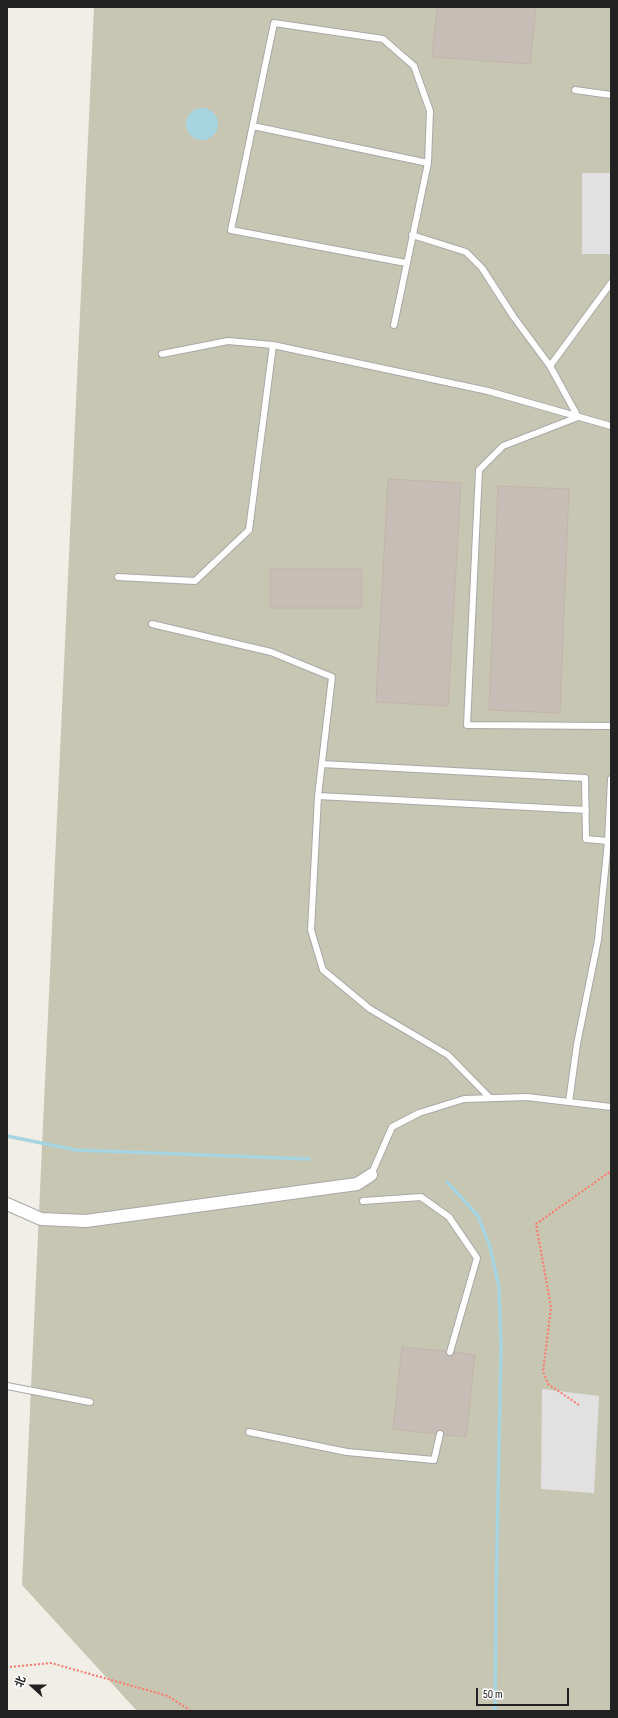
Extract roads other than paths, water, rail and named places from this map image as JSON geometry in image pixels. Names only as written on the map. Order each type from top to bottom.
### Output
[{"type":"street","points":[[7,1204],[41,1219],[86,1221],[357,1184],[372,1175]]},
{"type":"lane","points":[[394,325],[428,163],[430,111],[414,66],[383,39],[274,23],[231,230],[406,263]]},
{"type":"lane","points":[[575,90],[611,95]]},
{"type":"lane","points":[[253,126],[428,163]]},
{"type":"lane","points":[[412,235],[466,252],[482,268],[513,316],[550,366],[578,417]]},
{"type":"lane","points":[[550,366],[611,283]]},
{"type":"lane","points":[[162,354],[228,341],[273,345],[488,391],[611,426]]},
{"type":"lane","points":[[118,577],[195,581],[249,530],[273,345]]},
{"type":"lane","points":[[578,417],[503,446],[479,470],[467,725],[611,726]]},
{"type":"lane","points":[[152,624],[271,652],[332,677],[318,796],[311,930],[323,970],[370,1009],[448,1055],[490,1098]]},
{"type":"lane","points":[[322,764],[585,778],[586,839],[608,841]]},
{"type":"lane","points":[[569,1102],[577,1044],[598,940],[608,841],[611,779]]},
{"type":"lane","points":[[318,796],[586,810]]},
{"type":"lane","points":[[372,1175],[392,1127],[419,1113],[464,1099],[527,1097],[611,1107]]},
{"type":"lane","points":[[363,1202],[421,1197],[449,1217],[476,1258],[450,1352]]},
{"type":"lane","points":[[7,1386],[90,1402]]},
{"type":"lane","points":[[249,1432],[347,1452],[434,1460],[440,1434]]},
{"type":"water","points":[[199,108],[205,108],[215,115],[218,124],[217,130],[211,137],[205,140],[199,140],[189,133],[186,127],[186,121],[193,111]]},
{"type":"waterway","points":[[7,1136],[76,1150],[309,1159]]},
{"type":"waterway","points":[[447,1182],[478,1216],[490,1247],[499,1287],[501,1347],[495,1711]]}]
